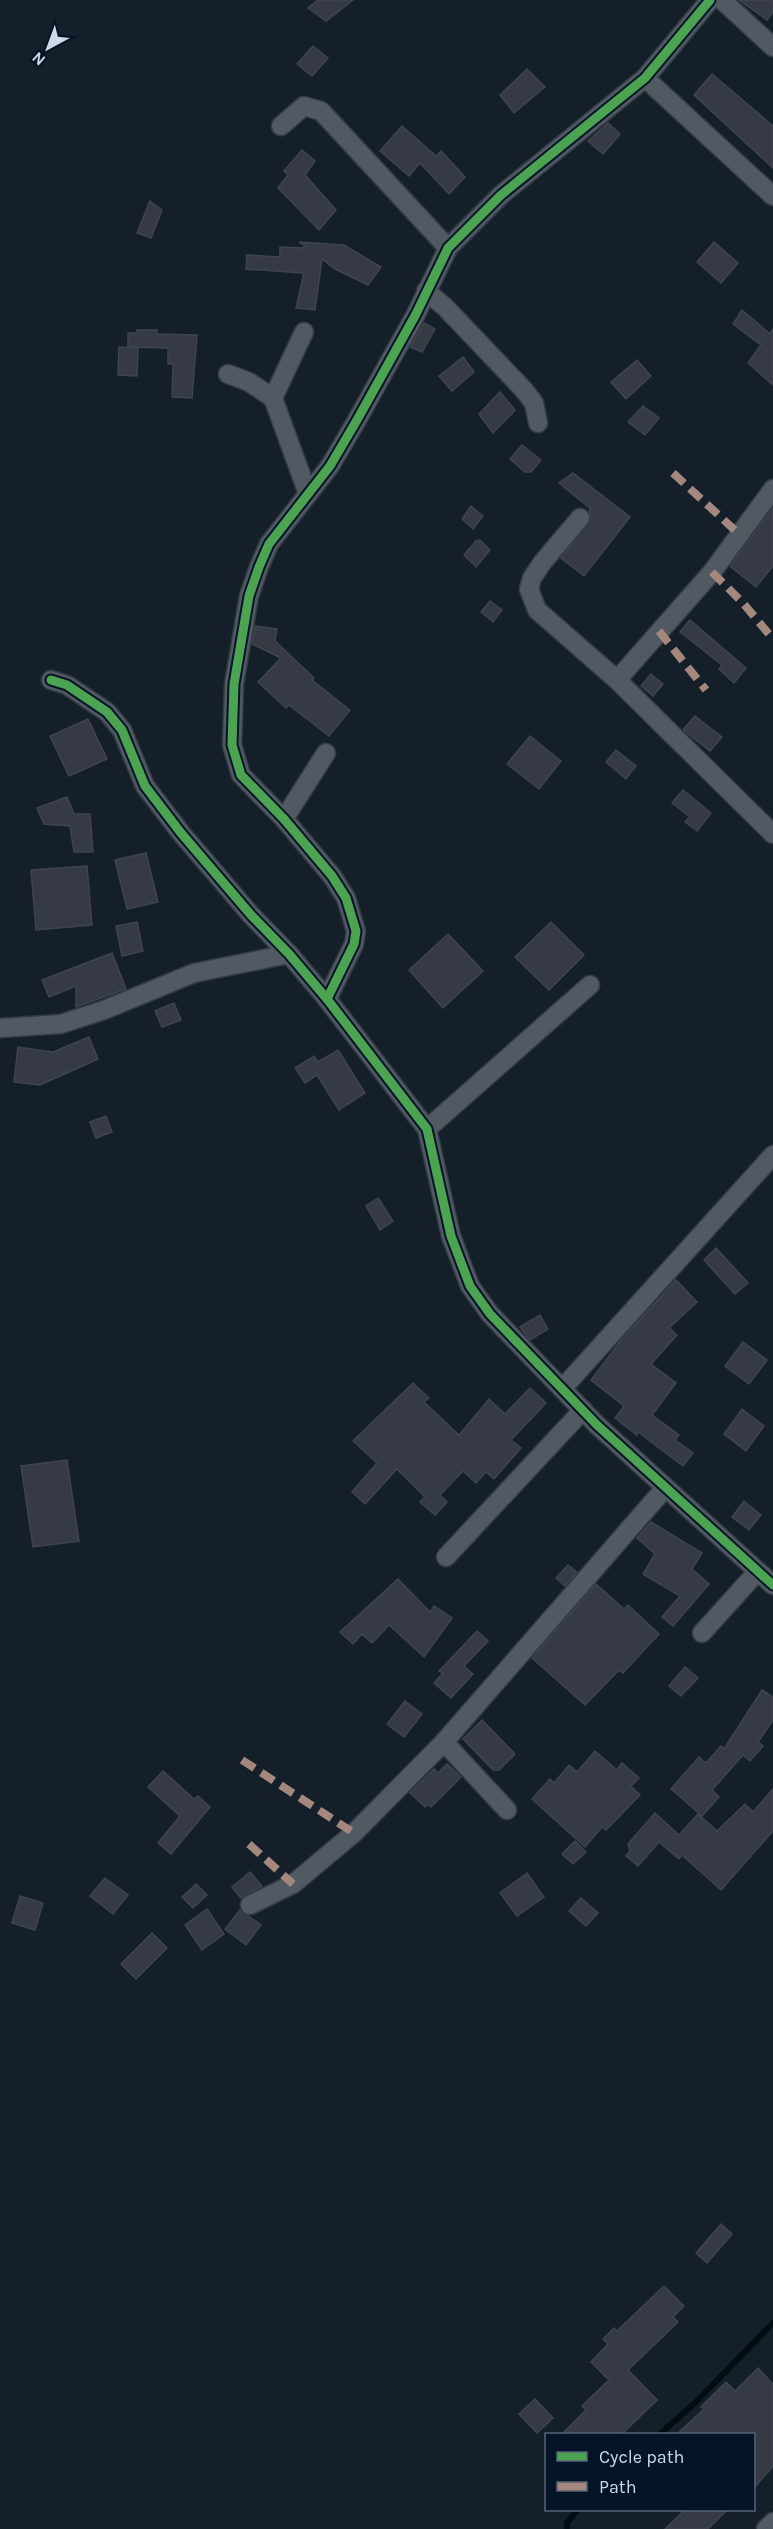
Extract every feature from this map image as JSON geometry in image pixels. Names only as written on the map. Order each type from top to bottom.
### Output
[{"type":"street","points":[[327,999],[354,944],[356,931],[346,898],[333,876],[284,819],[250,787],[238,768],[232,745],[234,684],[249,596],[259,567],[269,544],[330,466],[416,314],[448,248],[501,195],[645,78],[711,0]]},
{"type":"street","points":[[722,0],[773,47]]},
{"type":"street","points":[[645,78],[773,196]]},
{"type":"street","points":[[281,126],[304,106],[321,111],[448,248]]},
{"type":"street","points":[[426,291],[445,307],[524,390],[534,403],[538,423]]},
{"type":"street","points":[[273,398],[304,332]]},
{"type":"street","points":[[228,374],[249,382],[273,398],[308,494]]},
{"type":"street","points":[[616,680],[712,572],[773,489]]},
{"type":"street","points":[[580,518],[531,578],[529,589],[537,610],[616,680],[773,834]]},
{"type":"street","points":[[51,680],[67,685],[106,712],[122,730],[145,786],[250,915],[289,954],[327,999],[427,1130],[451,1236],[470,1286],[490,1314],[583,1410],[665,1488],[773,1585]]},
{"type":"street","points":[[284,819],[326,753]]},
{"type":"street","points":[[0,1028],[62,1024],[194,974],[289,954]]},
{"type":"street","points":[[427,1130],[590,985]]},
{"type":"street","points":[[562,1389],[773,1155]]},
{"type":"street","points":[[446,1557],[583,1410]]},
{"type":"street","points":[[250,1905],[293,1884],[354,1833],[444,1742],[665,1488]]},
{"type":"street","points":[[702,1633],[757,1572]]},
{"type":"street","points":[[444,1742],[507,1810]]},
{"type":"street","points":[[766,2529],[773,2522]]},
{"type":"building","points":[[318,0],[353,0],[326,21],[308,8]]},
{"type":"building","points":[[739,0],[773,0],[773,12],[767,20]]},
{"type":"building","points":[[313,46],[328,58],[312,76],[297,64]]},
{"type":"building","points":[[527,69],[545,87],[514,113],[500,95]]},
{"type":"building","points":[[712,74],[773,126],[773,168],[694,95]]},
{"type":"building","points":[[608,123],[620,134],[603,154],[588,141]]},
{"type":"building","points":[[402,126],[436,156],[441,151],[465,177],[449,194],[420,163],[409,176],[380,151]]},
{"type":"building","points":[[302,150],[315,161],[305,175],[336,210],[319,230],[278,188],[288,175],[284,171]]},
{"type":"building","points":[[150,201],[162,210],[151,238],[137,233]]},
{"type":"building","points":[[299,242],[344,245],[381,267],[368,285],[335,269],[322,259],[315,310],[296,308],[304,273],[246,269],[247,255],[280,257],[280,247],[304,248],[304,245]]},
{"type":"building","points":[[714,242],[738,263],[721,283],[697,262]]},
{"type":"building","points":[[742,310],[770,334],[773,329],[773,385],[748,363],[761,345],[733,324]]},
{"type":"building","points":[[424,323],[435,329],[422,352],[410,347]]},
{"type":"building","points":[[137,330],[157,330],[157,334],[197,335],[192,398],[172,397],[173,364],[168,364],[168,348],[128,347],[128,333],[137,333]]},
{"type":"building","points":[[119,347],[138,348],[137,376],[118,375]]},
{"type":"building","points":[[463,357],[474,372],[452,391],[439,376]]},
{"type":"building","points":[[637,360],[651,376],[626,399],[611,382]]},
{"type":"building","points":[[500,392],[515,410],[493,433],[479,414]]},
{"type":"building","points":[[643,406],[659,418],[645,435],[628,422]]},
{"type":"building","points":[[522,445],[541,460],[531,472],[525,472],[510,459]]},
{"type":"building","points":[[573,473],[630,517],[584,576],[561,558],[591,519],[589,512],[591,509],[559,483]]},
{"type":"building","points":[[471,506],[483,516],[473,529],[462,519]]},
{"type":"building","points":[[773,508],[773,566],[756,587],[730,566]]},
{"type":"building","points":[[480,540],[490,550],[476,567],[464,555],[476,541]]},
{"type":"building","points":[[490,601],[502,610],[493,622],[481,612]]},
{"type":"building","points":[[690,620],[746,668],[734,683],[719,669],[722,665],[680,632]]},
{"type":"building","points":[[255,626],[277,629],[275,641],[314,678],[312,680],[350,710],[329,736],[289,705],[286,708],[258,682],[281,658],[252,644]]},
{"type":"building","points":[[651,674],[663,684],[653,696],[641,686]]},
{"type":"building","points":[[695,716],[722,737],[710,751],[683,730]]},
{"type":"building","points":[[88,719],[107,759],[69,776],[50,736]]},
{"type":"building","points":[[530,736],[561,761],[539,789],[507,764]]},
{"type":"building","points":[[616,750],[636,766],[626,779],[606,762]]},
{"type":"building","points":[[683,790],[711,813],[697,831],[685,822],[690,817],[672,803]]},
{"type":"building","points":[[67,797],[74,814],[90,814],[93,852],[74,852],[70,826],[44,824],[37,808]]},
{"type":"building","points":[[146,853],[158,902],[127,909],[115,860]]},
{"type":"building","points":[[87,866],[92,925],[36,930],[31,870]]},
{"type":"building","points":[[137,922],[143,951],[122,956],[116,926]]},
{"type":"building","points":[[551,922],[584,955],[549,990],[515,957]]},
{"type":"building","points":[[448,934],[483,971],[443,1008],[409,970]]},
{"type":"building","points":[[112,953],[126,989],[76,1007],[76,986],[49,997],[42,980]]},
{"type":"building","points":[[174,1003],[181,1020],[162,1027],[155,1011]]},
{"type":"building","points":[[89,1037],[98,1059],[40,1085],[14,1082],[18,1047],[53,1052]]},
{"type":"building","points":[[338,1050],[365,1093],[339,1110],[317,1075],[305,1083],[295,1068],[314,1056],[318,1062]]},
{"type":"building","points":[[106,1116],[112,1132],[96,1138],[90,1122]]},
{"type":"building","points":[[378,1198],[393,1221],[380,1230],[366,1206]]},
{"type":"building","points":[[716,1248],[748,1283],[735,1294],[704,1260]]},
{"type":"building","points":[[676,1280],[697,1302],[669,1328],[677,1335],[651,1364],[676,1383],[652,1415],[679,1435],[675,1440],[693,1453],[683,1466],[638,1432],[637,1435],[615,1418],[624,1406],[591,1380],[621,1340]]},
{"type":"building","points":[[540,1315],[548,1329],[530,1340],[520,1327]]},
{"type":"building","points":[[743,1342],[767,1360],[749,1384],[725,1366]]},
{"type":"building","points":[[413,1383],[429,1398],[424,1402],[459,1435],[489,1399],[505,1414],[530,1388],[546,1403],[511,1440],[521,1448],[494,1479],[486,1472],[476,1483],[463,1471],[440,1495],[447,1502],[435,1515],[420,1502],[425,1497],[397,1469],[365,1504],[352,1492],[377,1463],[353,1441]]},
{"type":"building","points":[[742,1409],[764,1426],[746,1451],[724,1434]]},
{"type":"building","points":[[67,1460],[79,1541],[33,1547],[21,1466]]},
{"type":"building","points":[[744,1501],[761,1515],[749,1530],[732,1517]]},
{"type":"building","points":[[651,1522],[702,1553],[692,1569],[709,1584],[673,1626],[662,1617],[680,1596],[643,1574],[655,1554],[637,1538]]},
{"type":"building","points":[[568,1565],[577,1572],[565,1586],[556,1578]]},
{"type":"building","points":[[398,1579],[430,1612],[434,1606],[452,1618],[424,1657],[389,1625],[372,1643],[362,1634],[353,1644],[340,1632]]},
{"type":"building","points":[[596,1584],[624,1609],[628,1605],[659,1634],[623,1673],[619,1670],[585,1705],[532,1658]]},
{"type":"building","points":[[477,1631],[488,1641],[464,1666],[473,1674],[451,1698],[434,1683],[443,1673],[439,1671]]},
{"type":"building","points":[[685,1667],[698,1678],[681,1696],[669,1686]]},
{"type":"building","points":[[762,1690],[773,1697],[773,1720],[758,1742],[763,1746],[750,1761],[743,1755],[712,1790],[719,1797],[702,1816],[671,1789],[699,1757],[706,1763],[721,1746],[724,1749]]},
{"type":"building","points":[[405,1701],[422,1714],[404,1737],[387,1724]]},
{"type":"building","points":[[482,1720],[515,1754],[499,1770],[493,1770],[463,1739]]},
{"type":"building","points":[[595,1751],[617,1770],[622,1763],[639,1778],[631,1786],[640,1795],[606,1830],[602,1827],[585,1847],[532,1799],[550,1779],[554,1783],[569,1765],[577,1772]]},
{"type":"building","points":[[447,1764],[461,1777],[431,1807],[428,1804],[425,1807],[410,1793],[434,1769],[438,1773]]},
{"type":"building","points":[[163,1771],[194,1799],[198,1796],[210,1807],[171,1854],[158,1843],[180,1816],[148,1787]]},
{"type":"building","points":[[773,1789],[773,1831],[721,1890],[682,1855],[679,1859],[659,1842],[638,1866],[626,1856],[630,1851],[628,1844],[655,1813],[679,1835],[698,1814],[717,1831],[745,1804],[753,1812]]},
{"type":"building","points":[[575,1841],[586,1852],[573,1864],[562,1854]]},
{"type":"building","points":[[250,1872],[262,1886],[241,1898],[232,1887]]},
{"type":"building","points":[[527,1873],[544,1897],[517,1916],[500,1893]]},
{"type":"building","points":[[105,1878],[128,1895],[113,1914],[90,1896]]},
{"type":"building","points":[[196,1884],[207,1895],[193,1908],[182,1897]]},
{"type":"building","points":[[20,1896],[43,1903],[35,1930],[12,1923]]},
{"type":"building","points":[[581,1898],[598,1913],[586,1926],[569,1911]]},
{"type":"building","points":[[207,1909],[224,1934],[202,1950],[185,1925]]},
{"type":"building","points":[[240,1910],[261,1925],[246,1945],[225,1929]]},
{"type":"building","points":[[152,1933],[167,1948],[136,1979],[121,1964]]},
{"type":"building","points":[[721,2224],[732,2234],[707,2263],[696,2253]]},
{"type":"building","points":[[664,2286],[684,2306],[673,2317],[678,2322],[628,2370],[657,2400],[623,2433],[563,2433],[586,2410],[582,2406],[609,2380],[591,2362],[608,2344],[603,2339],[614,2328],[617,2331]]},
{"type":"building","points":[[758,2368],[773,2384],[773,2466],[755,2487],[755,2433],[678,2433],[704,2409],[701,2407],[726,2382],[735,2391]]},
{"type":"building","points":[[535,2399],[553,2418],[537,2433],[519,2414]]},
{"type":"building","points":[[684,2511],[726,2511],[708,2529],[665,2529]]},
{"type":"waterway","points":[[661,2433],[695,2403],[773,2323]]},
{"type":"waterway","points":[[567,2529],[567,2523],[576,2511]]},
{"type":"marked path","points":[[673,473],[739,534]]},
{"type":"marked path","points":[[712,572],[743,603],[773,639]]},
{"type":"marked path","points":[[659,631],[706,690]]},
{"type":"marked path","points":[[242,1760],[354,1833]]},
{"type":"marked path","points":[[249,1844],[293,1884]]},
{"type":"cycle path","points":[[327,999],[354,944],[356,931],[346,898],[332,876],[284,819],[241,775],[232,745],[234,684],[249,596],[259,567],[269,544],[330,466],[416,314],[448,248],[501,195],[645,78],[710,0]]},
{"type":"cycle path","points":[[51,680],[67,685],[107,712],[122,730],[145,786],[181,833],[327,999],[427,1129],[451,1236],[470,1286],[490,1314],[597,1425],[773,1585]]}]
